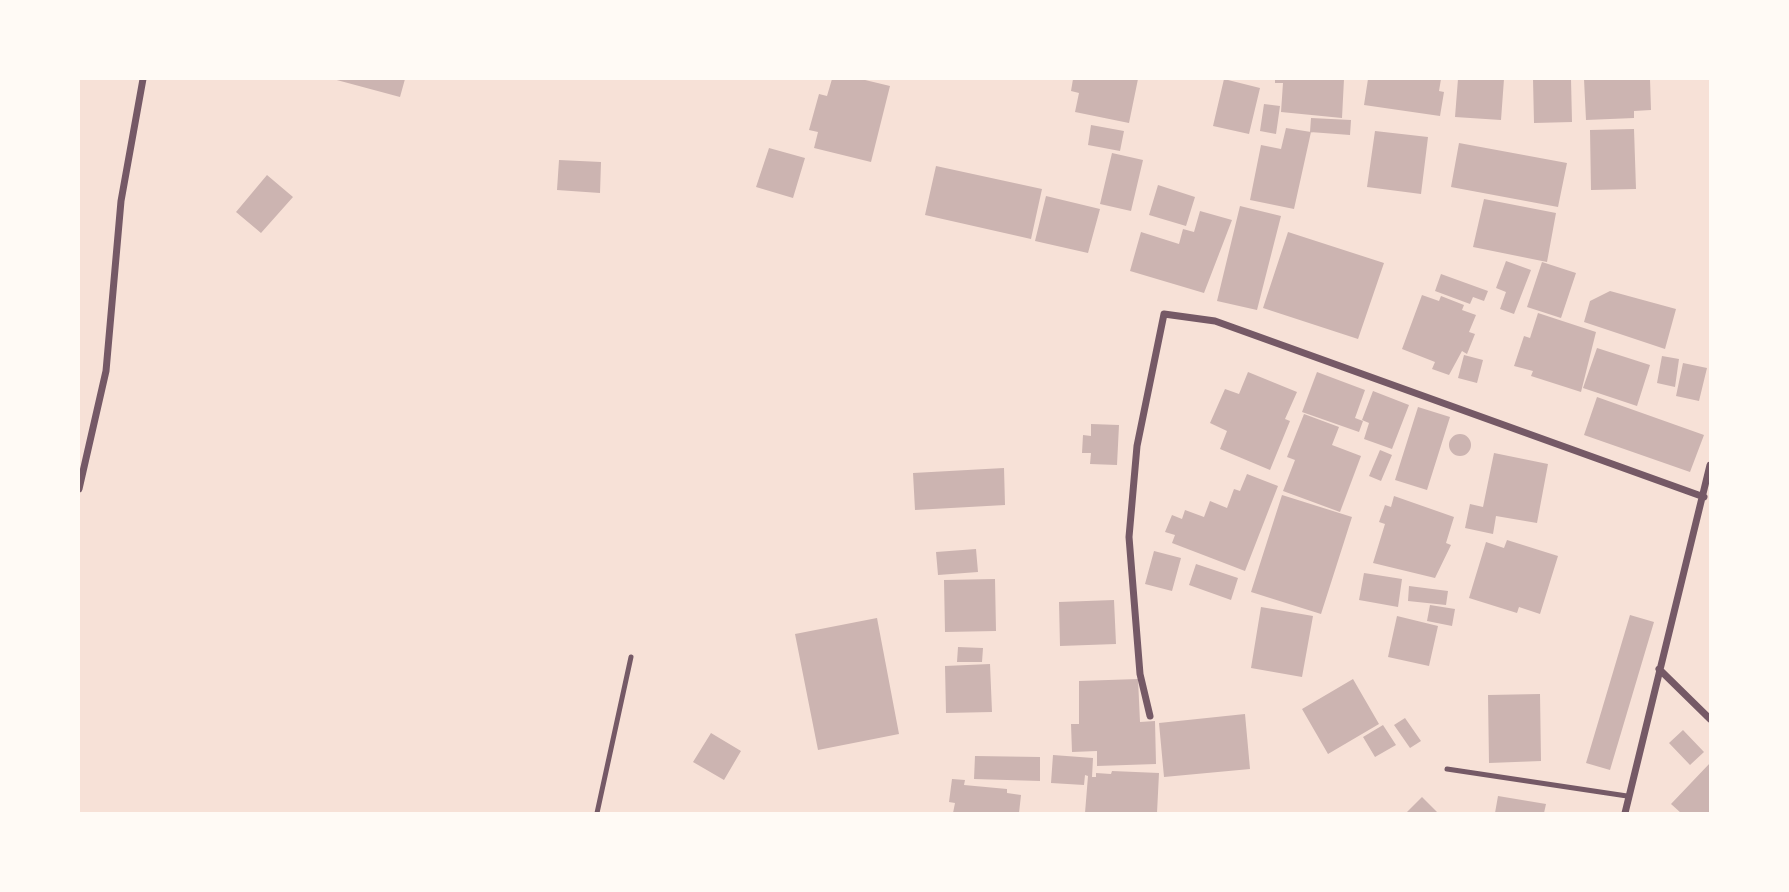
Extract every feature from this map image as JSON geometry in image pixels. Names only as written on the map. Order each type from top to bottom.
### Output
[{"type":"street","points":[[79,489],[106,372],[121,201],[143,79]]},
{"type":"street","points":[[1150,716],[1140,674],[1129,537],[1138,446],[1164,314],[1214,321],[1704,497]]},
{"type":"street","points":[[1625,813],[1710,465]]},
{"type":"street","points":[[1660,669],[1710,719]]},
{"type":"lane","points":[[597,813],[631,657]]},
{"type":"lane","points":[[1447,769],[1627,796]]},
{"type":"building","points":[[333,79],[405,79],[400,97]]},
{"type":"building","points":[[832,79],[861,79],[890,86],[871,162],[814,148],[818,132],[809,130],[819,94],[827,96]]},
{"type":"building","points":[[1073,79],[1138,79],[1129,123],[1075,112],[1079,93],[1071,91]]},
{"type":"building","points":[[1224,79],[1260,88],[1249,134],[1213,126]]},
{"type":"building","points":[[1275,79],[1344,79],[1342,118],[1281,112],[1283,83],[1275,83]]},
{"type":"building","points":[[1368,79],[1441,79],[1439,91],[1444,92],[1440,116],[1364,105]]},
{"type":"building","points":[[1458,79],[1504,79],[1501,120],[1455,117]]},
{"type":"building","points":[[1533,79],[1571,79],[1572,122],[1534,123]]},
{"type":"building","points":[[1584,79],[1650,79],[1651,110],[1634,111],[1634,118],[1586,120]]},
{"type":"building","points":[[1264,104],[1280,106],[1276,134],[1260,131]]},
{"type":"building","points":[[1311,118],[1351,120],[1350,135],[1310,132]]},
{"type":"building","points":[[1091,125],[1124,131],[1120,151],[1088,145]]},
{"type":"building","points":[[1286,128],[1311,132],[1294,209],[1250,200],[1261,145],[1281,149]]},
{"type":"building","points":[[1634,129],[1636,189],[1591,190],[1590,130]]},
{"type":"building","points":[[1375,131],[1428,137],[1421,194],[1367,187]]},
{"type":"building","points":[[1459,143],[1567,163],[1558,207],[1451,187]]},
{"type":"building","points":[[769,148],[805,158],[793,198],[756,187]]},
{"type":"building","points":[[1112,153],[1143,160],[1131,211],[1100,204]]},
{"type":"building","points":[[559,160],[601,162],[600,193],[557,190]]},
{"type":"building","points":[[936,166],[1042,189],[1031,239],[925,215]]},
{"type":"building","points":[[267,175],[293,197],[261,233],[236,212]]},
{"type":"building","points":[[1158,185],[1195,197],[1186,226],[1149,215]]},
{"type":"building","points":[[1046,196],[1100,209],[1088,253],[1035,241]]},
{"type":"building","points":[[1484,199],[1556,213],[1547,262],[1473,247]]},
{"type":"building","points":[[1240,206],[1281,216],[1257,310],[1217,301]]},
{"type":"building","points":[[1200,211],[1232,220],[1204,293],[1130,271],[1141,232],[1179,244],[1183,229],[1194,232]]},
{"type":"building","points":[[1288,232],[1384,263],[1358,339],[1263,308]]},
{"type":"building","points":[[1506,261],[1531,270],[1514,314],[1500,309],[1506,292],[1496,288]]},
{"type":"building","points":[[1542,262],[1576,273],[1561,318],[1527,307]]},
{"type":"building","points":[[1441,274],[1488,291],[1484,301],[1473,297],[1470,304],[1435,291]]},
{"type":"building","points":[[1610,291],[1676,309],[1665,349],[1584,322],[1590,301]]},
{"type":"building","points":[[1422,295],[1439,301],[1441,296],[1464,305],[1462,310],[1476,315],[1469,332],[1475,334],[1467,354],[1462,351],[1449,375],[1432,369],[1435,362],[1402,349]]},
{"type":"building","points":[[1538,313],[1596,332],[1581,392],[1531,376],[1533,371],[1514,366],[1524,336],[1530,338]]},
{"type":"building","points":[[1597,348],[1650,365],[1637,406],[1583,388]]},
{"type":"building","points":[[1464,355],[1483,360],[1477,383],[1458,378]]},
{"type":"building","points":[[1662,356],[1679,359],[1675,387],[1657,383]]},
{"type":"building","points":[[1683,363],[1707,368],[1699,401],[1676,396]]},
{"type":"building","points":[[1248,372],[1297,392],[1285,419],[1290,421],[1270,470],[1220,449],[1227,431],[1210,423],[1225,389],[1239,394]]},
{"type":"building","points":[[1317,372],[1365,390],[1355,418],[1363,421],[1359,432],[1302,412]]},
{"type":"building","points":[[1373,391],[1409,405],[1392,449],[1364,439],[1369,423],[1362,420]]},
{"type":"building","points":[[1597,397],[1704,435],[1690,472],[1584,435]]},
{"type":"building","points":[[1418,407],[1450,417],[1427,490],[1395,480]]},
{"type":"building","points":[[1304,414],[1339,427],[1332,445],[1361,456],[1340,512],[1283,491],[1295,460],[1287,457]]},
{"type":"building","points":[[1091,424],[1119,425],[1117,465],[1090,464],[1091,453],[1082,453],[1083,435],[1091,436]]},
{"type":"building","points":[[1460,434],[1468,437],[1471,445],[1468,453],[1460,456],[1452,453],[1449,445],[1452,437]]},
{"type":"building","points":[[1380,450],[1392,455],[1381,481],[1369,476]]},
{"type":"building","points":[[1494,453],[1548,464],[1537,523],[1496,516],[1493,534],[1465,528],[1470,504],[1483,507]]},
{"type":"building","points":[[1004,468],[1005,505],[915,510],[913,473]]},
{"type":"building","points":[[1247,474],[1278,486],[1245,571],[1172,543],[1175,535],[1165,532],[1172,515],[1182,519],[1185,510],[1204,517],[1210,501],[1227,508],[1234,489],[1240,491]]},
{"type":"building","points":[[1282,495],[1352,517],[1321,614],[1251,592]]},
{"type":"building","points":[[1394,496],[1454,517],[1446,543],[1451,545],[1435,578],[1373,563],[1385,524],[1379,522],[1385,505],[1391,507]]},
{"type":"building","points":[[1507,540],[1558,556],[1540,614],[1519,607],[1517,613],[1469,598],[1486,542],[1504,548]]},
{"type":"building","points":[[976,549],[978,572],[938,575],[936,552]]},
{"type":"building","points":[[1154,551],[1181,558],[1172,591],[1145,584]]},
{"type":"building","points":[[1196,564],[1238,578],[1231,600],[1189,585]]},
{"type":"building","points":[[1364,573],[1402,579],[1398,607],[1359,600]]},
{"type":"building","points":[[995,579],[996,631],[945,632],[944,580]]},
{"type":"building","points":[[1409,586],[1448,591],[1446,605],[1408,601]]},
{"type":"building","points":[[1114,600],[1116,644],[1060,646],[1059,602]]},
{"type":"building","points":[[1430,605],[1455,609],[1452,626],[1427,621]]},
{"type":"building","points":[[1261,607],[1313,616],[1302,677],[1251,668]]},
{"type":"building","points":[[1630,615],[1654,622],[1610,770],[1586,763]]},
{"type":"building","points":[[1397,616],[1438,626],[1429,666],[1388,657]]},
{"type":"building","points":[[877,618],[899,734],[818,750],[795,634]]},
{"type":"building","points":[[958,647],[983,648],[982,662],[957,662]]},
{"type":"building","points":[[990,664],[992,712],[946,713],[945,666]]},
{"type":"building","points":[[1138,679],[1140,722],[1155,721],[1156,764],[1097,766],[1097,751],[1072,752],[1071,724],[1079,724],[1079,681]]},
{"type":"building","points":[[1353,679],[1379,724],[1328,754],[1302,709]]},
{"type":"building","points":[[1540,694],[1541,761],[1489,763],[1488,695]]},
{"type":"building","points":[[1245,714],[1250,769],[1164,777],[1159,723]]},
{"type":"building","points":[[1405,718],[1421,741],[1410,748],[1394,725]]},
{"type":"building","points":[[1383,725],[1396,745],[1375,757],[1363,737]]},
{"type":"building","points":[[1683,730],[1704,752],[1690,765],[1669,743]]},
{"type":"building","points":[[711,733],[741,751],[724,780],[693,762]]},
{"type":"building","points":[[1053,755],[1093,758],[1092,777],[1096,777],[1096,773],[1111,774],[1112,771],[1159,773],[1157,813],[1085,813],[1088,776],[1085,775],[1084,785],[1051,783]]},
{"type":"building","points":[[975,756],[1040,757],[1040,781],[974,779]]},
{"type":"building","points":[[1710,763],[1710,813],[1681,813],[1671,804]]},
{"type":"building","points":[[952,779],[965,780],[964,785],[1007,789],[1007,793],[1021,795],[1019,813],[953,813],[955,803],[949,802]]},
{"type":"building","points":[[1498,796],[1546,804],[1544,813],[1495,813]]},
{"type":"building","points":[[1422,797],[1438,813],[1406,813]]}]
